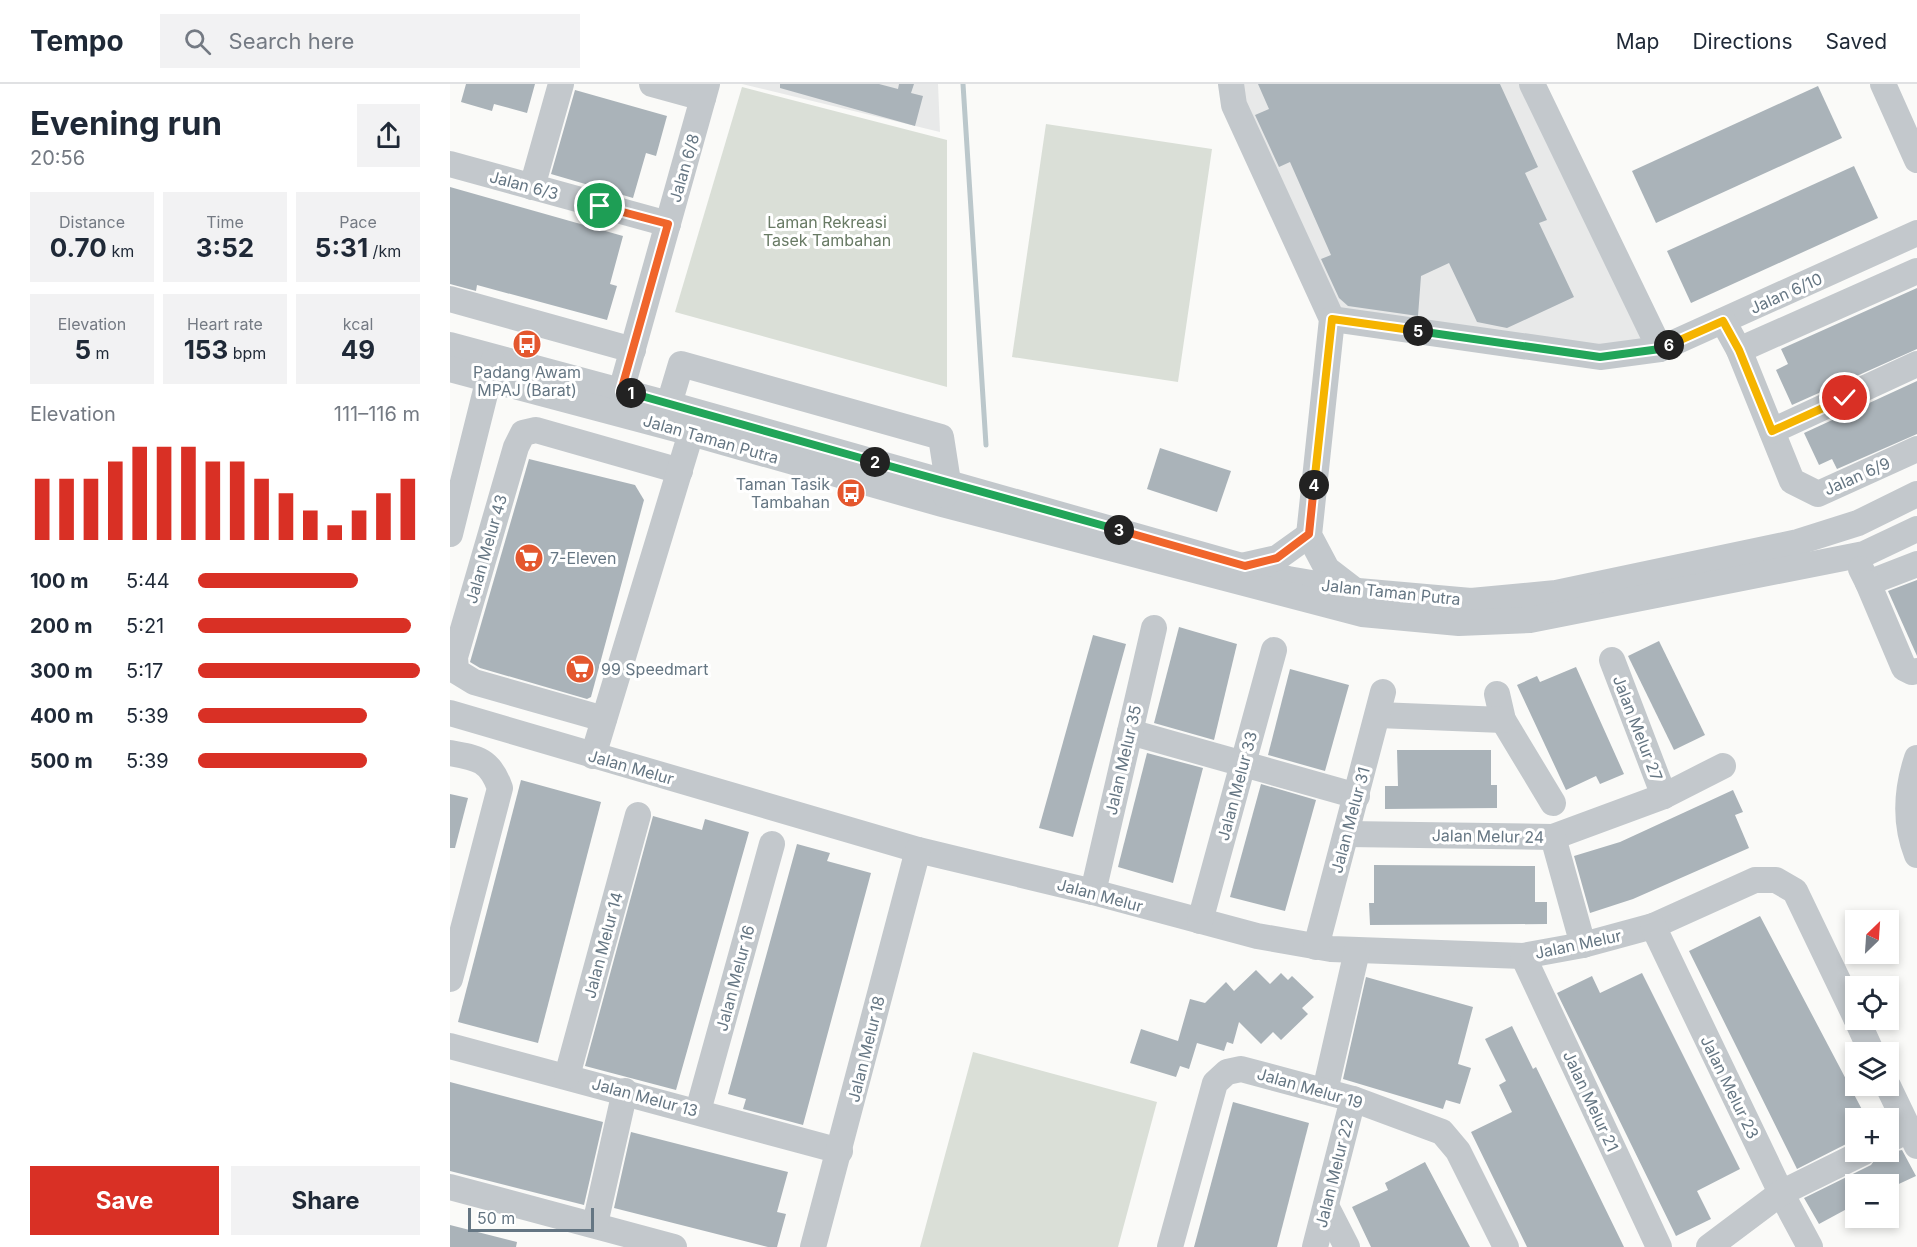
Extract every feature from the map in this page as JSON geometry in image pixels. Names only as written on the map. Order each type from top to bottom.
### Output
[{"type":"street","points":[[532,187],[561,84]]},
{"type":"street","points":[[652,84],[705,91]]},
{"type":"street","points":[[1231,84],[1234,105],[1332,319],[1309,534],[1327,569],[1358,591]]},
{"type":"street","points":[[1532,84],[1660,349]]},
{"type":"street","points":[[1883,84],[1917,160]]},
{"type":"street","name":"Jalan 6/8","points":[[621,391],[705,91]]},
{"type":"street","name":"Jalan 6/3","points":[[450,164],[668,224]]},
{"type":"street","name":"Jalan 6/10","points":[[1332,319],[1600,357],[1660,349],[1917,233]]},
{"type":"street","name":"Jalan 6/10","points":[[1739,350],[1917,271]]},
{"type":"street","points":[[450,299],[633,350]]},
{"type":"street","name":"Jalan 6/9","points":[[1723,321],[1739,350],[1792,481],[1818,494],[1917,449]]},
{"type":"street","name":"Jalan Taman Putra","points":[[450,345],[492,367],[691,433],[1245,566],[1288,579],[1358,591],[1471,601],[1556,593],[1798,542],[1858,523],[1917,495]]},
{"type":"street","points":[[669,404],[681,364],[942,437],[945,493]]},
{"type":"street","points":[[1772,431],[1917,364]]},
{"type":"street","points":[[450,531],[492,367]]},
{"type":"street","name":"Jalan Taman Putra","points":[[450,369],[492,367],[621,391],[669,404],[945,493],[1362,614],[1459,623],[1530,620],[1864,554],[1917,529]]},
{"type":"street","name":"Jalan Melur 43","points":[[604,719],[474,682],[456,671],[454,657],[516,447],[523,433],[536,430],[680,471]]},
{"type":"street","points":[[593,756],[691,433]]},
{"type":"street","points":[[1858,523],[1917,503]]},
{"type":"street","points":[[1245,566],[1277,558],[1309,534]]},
{"type":"street","points":[[1854,556],[1904,668],[1912,672],[1917,671]]},
{"type":"street","points":[[1868,583],[1917,564]]},
{"type":"street","name":"Jalan Melur 35","points":[[1093,892],[1154,628]]},
{"type":"street","name":"Jalan Melur 33","points":[[1200,921],[1274,650]]},
{"type":"street","name":"Jalan Melur 27","points":[[1612,660],[1664,796]]},
{"type":"street","points":[[1497,694],[1503,720],[1553,803]]},
{"type":"street","name":"Jalan Melur 31","points":[[1316,947],[1380,703],[1503,720]]},
{"type":"street","name":"Jalan Melur","points":[[450,713],[918,850],[1093,892],[1257,936],[1316,947],[1357,951],[1523,956],[1582,945],[1653,926],[1755,880],[1776,880],[1795,891],[1845,996]]},
{"type":"street","points":[[1130,732],[1357,796]]},
{"type":"street","points":[[450,753],[477,758],[494,771],[500,788],[452,967]]},
{"type":"street","points":[[1917,758],[1908,784],[1907,820],[1917,855]]},
{"type":"street","name":"Jalan Melur 24","points":[[1347,834],[1553,837],[1664,796],[1723,766]]},
{"type":"street","name":"Jalan Melur 14","points":[[567,1076],[638,815]]},
{"type":"street","points":[[1553,837],[1582,945]]},
{"type":"street","name":"Jalan Melur 16","points":[[698,1111],[772,844]]},
{"type":"street","name":"Jalan Melur 18","points":[[813,1247],[918,850]]},
{"type":"street","name":"Jalan Melur 23","points":[[1653,926],[1781,1193],[1810,1247]]},
{"type":"street","points":[[1325,1091],[1357,951]]},
{"type":"street","name":"Jalan Melur 21","points":[[1523,956],[1659,1247]]},
{"type":"street","name":"Jalan Melur 13","points":[[450,1046],[840,1150]]},
{"type":"street","name":"Jalan Melur 19","points":[[1170,1247],[1215,1083],[1227,1072],[1241,1069],[1353,1099],[1442,1132],[1458,1151],[1506,1247]]},
{"type":"street","points":[[595,1224],[625,1091]]},
{"type":"street","points":[[1891,1096],[1905,1139]]},
{"type":"street","name":"Jalan Melur 22","points":[[1316,1247],[1353,1099]]},
{"type":"street","points":[[1709,1247],[1781,1193],[1845,1161]]},
{"type":"street","points":[[450,1188],[595,1224],[674,1247]]},
{"type":"street","points":[[1326,1206],[1347,1247]]},
{"type":"shaded area","points":[[742,84],[938,84],[940,132]]},
{"type":"shaded area","points":[[1237,84],[1525,84],[1647,340],[1597,346],[1333,308]]},
{"type":"green space","name":"Laman Rekreasi Tasek Tambahan","points":[[742,87],[947,140],[947,387],[675,312]]},
{"type":"green space","points":[[1046,124],[1212,149],[1178,382],[1012,357]]},
{"type":"green space","points":[[973,1052],[1157,1102],[1118,1247],[920,1247]]},
{"type":"building","points":[[466,84],[535,84],[527,113],[494,104],[492,111],[461,102]]},
{"type":"building","points":[[780,84],[879,84],[898,89],[899,84],[914,84],[911,93],[923,96],[915,126],[780,88]]},
{"type":"building","points":[[1258,84],[1500,84],[1538,167],[1525,173],[1547,220],[1539,223],[1574,297],[1507,328],[1477,322],[1449,263],[1421,276],[1418,316],[1348,306],[1339,298],[1321,259],[1331,255],[1290,162],[1279,167],[1255,115],[1269,109]]},
{"type":"building","points":[[1818,86],[1842,138],[1656,223],[1632,171]]},
{"type":"building","points":[[575,90],[667,116],[656,156],[646,153],[633,198],[551,174]]},
{"type":"building","points":[[1854,166],[1878,218],[1691,303],[1667,251]]},
{"type":"building","points":[[450,187],[623,236],[610,284],[617,286],[607,320],[477,285],[476,291],[450,284]]},
{"type":"building","points":[[1917,288],[1917,349],[1792,405],[1776,370],[1788,364],[1781,349]]},
{"type":"building","points":[[1917,381],[1917,434],[1837,469],[1832,459],[1819,465],[1804,433]]},
{"type":"building","points":[[1160,448],[1231,471],[1217,512],[1147,489]]},
{"type":"building","points":[[529,459],[635,485],[644,500],[591,697],[587,699],[480,668],[470,662]]},
{"type":"building","points":[[1917,580],[1917,656],[1888,591]]},
{"type":"building","points":[[1179,627],[1237,644],[1214,740],[1154,723]]},
{"type":"building","points":[[1093,635],[1126,644],[1073,837],[1039,828]]},
{"type":"building","points":[[1659,641],[1705,735],[1674,750],[1628,656]]},
{"type":"building","points":[[1576,667],[1624,774],[1600,784],[1596,776],[1566,790],[1517,685],[1537,676],[1540,682]]},
{"type":"building","points":[[1290,669],[1349,685],[1325,771],[1268,755]]},
{"type":"building","points":[[1397,750],[1491,750],[1491,785],[1497,785],[1497,808],[1385,809],[1385,786],[1398,786]]},
{"type":"building","points":[[1147,753],[1203,768],[1173,883],[1118,867]]},
{"type":"building","points":[[521,780],[601,802],[538,1043],[458,1022]]},
{"type":"building","points":[[1261,784],[1316,800],[1285,911],[1230,897]]},
{"type":"building","points":[[1733,790],[1743,812],[1735,815],[1749,848],[1633,899],[1590,913],[1574,856],[1620,842]]},
{"type":"building","points":[[450,794],[468,798],[455,848],[450,848]]},
{"type":"building","points":[[653,816],[702,830],[705,819],[749,832],[676,1090],[585,1066]]},
{"type":"building","points":[[797,844],[830,853],[827,861],[871,873],[803,1125],[743,1109],[746,1099],[728,1094]]},
{"type":"building","points":[[1374,865],[1535,866],[1535,902],[1547,902],[1547,924],[1370,925],[1369,903],[1374,903]]},
{"type":"building","points":[[1760,916],[1845,1077],[1845,1096],[1855,1096],[1861,1108],[1845,1108],[1845,1145],[1797,1169],[1689,951]]},
{"type":"building","points":[[1256,970],[1270,984],[1281,973],[1288,980],[1292,976],[1314,997],[1302,1008],[1308,1014],[1281,1040],[1273,1032],[1261,1044],[1239,1022],[1233,1044],[1227,1042],[1224,1051],[1197,1043],[1189,1069],[1180,1066],[1176,1077],[1130,1063],[1141,1029],[1178,1041],[1190,999],[1205,1003],[1226,982],[1234,991]]},
{"type":"building","points":[[1642,973],[1740,1169],[1697,1191],[1711,1219],[1676,1236],[1557,993],[1592,976],[1600,993]]},
{"type":"building","points":[[1366,977],[1473,1007],[1458,1064],[1471,1068],[1460,1104],[1446,1100],[1443,1109],[1343,1079]]},
{"type":"building","points":[[1512,1026],[1533,1069],[1536,1067],[1624,1247],[1527,1247],[1471,1132],[1512,1112],[1499,1085],[1506,1081],[1485,1039]]},
{"type":"building","points":[[450,1082],[603,1122],[584,1205],[450,1171]]},
{"type":"building","points":[[1233,1102],[1309,1123],[1277,1247],[1194,1247]]},
{"type":"building","points":[[631,1132],[788,1172],[777,1212],[786,1214],[777,1247],[768,1247],[614,1208]]},
{"type":"building","points":[[1902,1150],[1916,1176],[1899,1184],[1899,1174],[1853,1174],[1873,1162],[1899,1162],[1899,1151]]},
{"type":"building","points":[[1425,1162],[1470,1247],[1371,1247],[1352,1207],[1388,1190],[1385,1183]]},
{"type":"building","points":[[1845,1178],[1845,1210],[1819,1224],[1804,1198]]},
{"type":"building","points":[[450,1225],[517,1242],[516,1247],[450,1247]]},
{"type":"waterway","points":[[963,84],[986,445]]},
{"type":"place","name":"Padang Awam MPAJ (Barat)","points":[[527,344]]},
{"type":"place","name":"Taman Tasik Tambahan","points":[[851,493]]},
{"type":"place","name":"7-Eleven","points":[[529,558]]},
{"type":"place","name":"99 Speedmart","points":[[580,669]]},
{"type":"route","points":[[600,206],[668,224],[621,391],[1245,566],[1277,558],[1309,534],[1332,319],[1600,357],[1660,349],[1723,321],[1739,350],[1772,431],[1845,398]]}]
